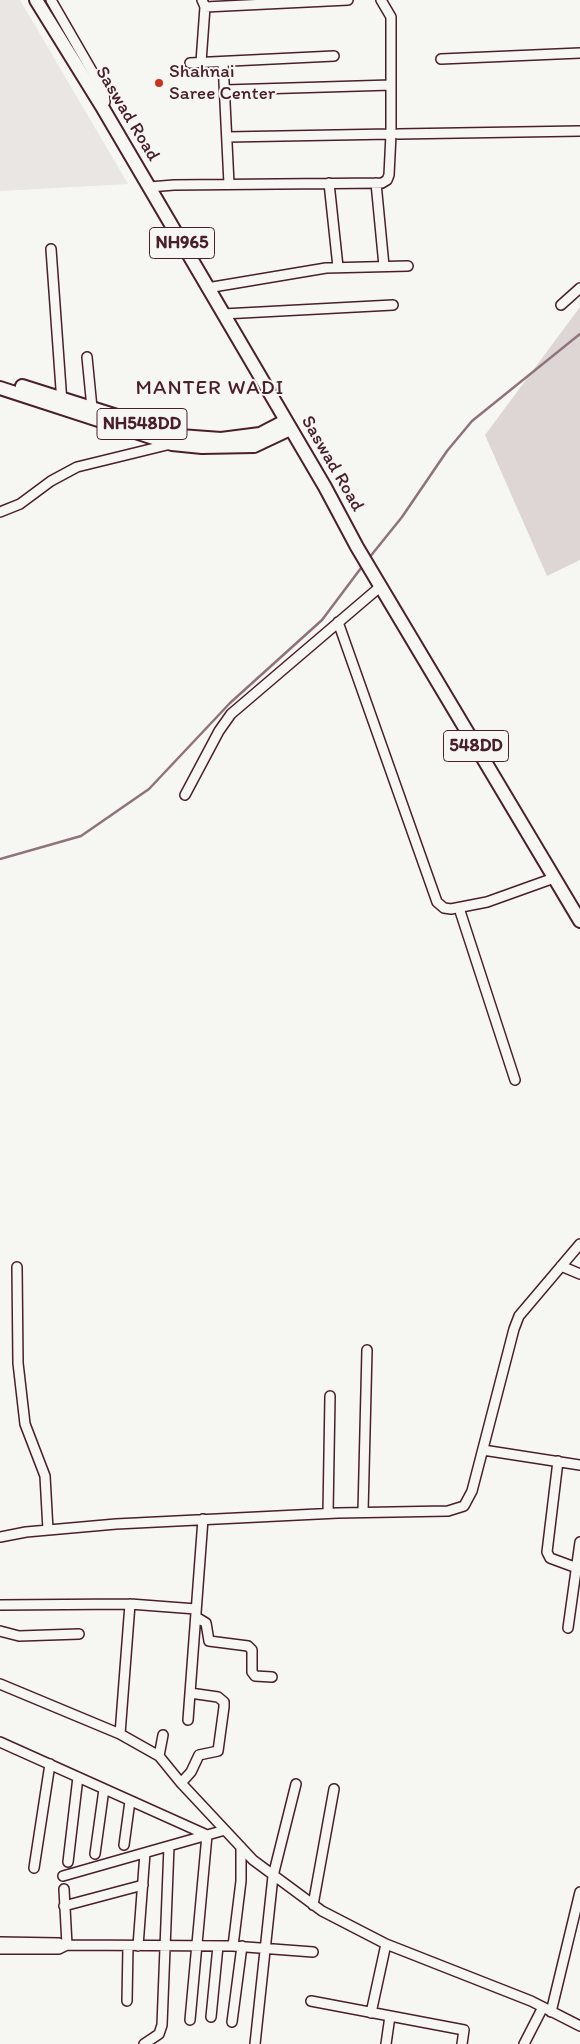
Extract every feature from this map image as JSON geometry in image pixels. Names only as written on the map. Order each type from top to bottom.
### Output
[{"type":"highway","name":"Saswad Road","points":[[36,0],[101,105],[325,487],[357,547],[580,921]]},
{"type":"highway","name":"NH548DD","points":[[0,380],[62,404],[92,408],[173,439]]},
{"type":"highway","name":"NH548DD","points":[[0,388],[62,404],[202,448],[254,446],[288,425]]},
{"type":"street","points":[[51,0],[104,92],[104,102],[101,105]]},
{"type":"street","points":[[201,62],[204,3],[348,0]]},
{"type":"street","points":[[149,187],[229,184],[376,183],[387,180],[394,134],[391,85],[391,17],[381,0]]},
{"type":"street","points":[[442,59],[580,53]]},
{"type":"street","points":[[190,63],[334,56]]},
{"type":"street","points":[[223,62],[229,184]]},
{"type":"street","points":[[225,90],[391,85]]},
{"type":"street","points":[[227,137],[580,131]]},
{"type":"street","points":[[330,183],[338,268]]},
{"type":"street","points":[[376,183],[384,266]]},
{"type":"street","points":[[51,249],[62,404]]},
{"type":"street","points":[[207,288],[338,268],[408,266]]},
{"type":"street","points":[[561,305],[580,288]]},
{"type":"street","points":[[223,314],[393,304]]},
{"type":"street","points":[[87,358],[92,408]]},
{"type":"street","points":[[0,512],[20,504],[51,481],[77,467],[173,439]]},
{"type":"street","points":[[185,795],[219,730],[231,714],[381,586]]},
{"type":"street","points":[[338,622],[437,902],[444,908],[459,908],[513,895],[554,878]]},
{"type":"street","points":[[459,908],[514,1080]]},
{"type":"street","points":[[0,1537],[48,1530],[203,1519],[328,1513],[448,1511],[464,1506],[472,1491],[519,1316],[561,1266],[575,1256],[580,1244]]},
{"type":"street","points":[[561,1266],[580,1274]]},
{"type":"street","points":[[17,1267],[18,1363],[25,1424],[45,1476],[48,1530]]},
{"type":"street","points":[[363,1512],[367,1350]]},
{"type":"street","points":[[328,1513],[330,1396]]},
{"type":"street","points":[[483,1450],[580,1465]]},
{"type":"street","points":[[558,1461],[547,1552],[550,1558],[577,1568]]},
{"type":"street","points":[[188,1720],[203,1519]]},
{"type":"street","points":[[568,1628],[580,1542]]},
{"type":"street","points":[[120,1734],[130,1604]]},
{"type":"street","points":[[0,1605],[130,1604],[196,1613],[206,1623],[209,1641],[248,1646],[252,1650],[252,1672],[255,1676],[272,1677]]},
{"type":"street","points":[[0,1631],[19,1636],[79,1634]]},
{"type":"street","points":[[0,1684],[120,1734],[158,1756],[181,1784],[241,1847],[273,1876],[313,1905],[386,1944],[547,2009],[580,2026]]},
{"type":"street","points":[[181,1784],[191,1772],[198,1755],[205,1752],[214,1753],[220,1748],[224,1708],[224,1702],[218,1696],[190,1693]]},
{"type":"street","points":[[158,1756],[163,1735]]},
{"type":"street","points":[[0,1742],[206,1835]]},
{"type":"street","points":[[34,1868],[50,1764]]},
{"type":"street","points":[[68,1862],[78,1777]]},
{"type":"street","points":[[255,2044],[273,1876],[296,1784]]},
{"type":"street","points":[[313,1905],[334,1788]]},
{"type":"street","points":[[96,1854],[104,1789]]},
{"type":"street","points":[[124,1845],[130,1801]]},
{"type":"street","points":[[63,1876],[225,1830]]},
{"type":"street","points":[[190,2020],[206,1835]]},
{"type":"street","points":[[144,2044],[161,2031],[169,1846]]},
{"type":"street","points":[[233,1946],[241,1881],[241,1847]]},
{"type":"street","points":[[138,1946],[145,1853]]},
{"type":"street","points":[[64,1906],[143,1886]]},
{"type":"street","points":[[64,1889],[65,1946]]},
{"type":"street","points":[[524,2044],[547,2009],[580,1892]]},
{"type":"street","points":[[0,1942],[59,1943],[65,1946],[242,1946],[313,1952]]},
{"type":"street","points":[[371,2013],[386,1944]]},
{"type":"street","points":[[0,1949],[59,1949],[65,1946]]},
{"type":"street","points":[[127,2001],[128,1946]]},
{"type":"street","points":[[211,2017],[218,1946]]},
{"type":"street","points":[[232,2022],[242,1946]]},
{"type":"street","points":[[311,2002],[464,2030],[462,2044]]},
{"type":"street","points":[[386,2044],[390,2016]]},
{"type":"shaded area","points":[[0,0],[20,0],[128,184],[0,191]]},
{"type":"shaded area","points":[[580,307],[580,560],[547,576],[485,435]]},
{"type":"waterway","points":[[369,558],[402,517],[447,451],[472,421],[580,334]]},
{"type":"waterway","points":[[0,859],[81,836],[149,789],[230,703],[322,620],[364,564]]},
{"type":"place","name":"Shahnai Saree Center","points":[[159,83]]},
{"type":"district","name":"MANTER WADI","points":[[210,389]]}]
